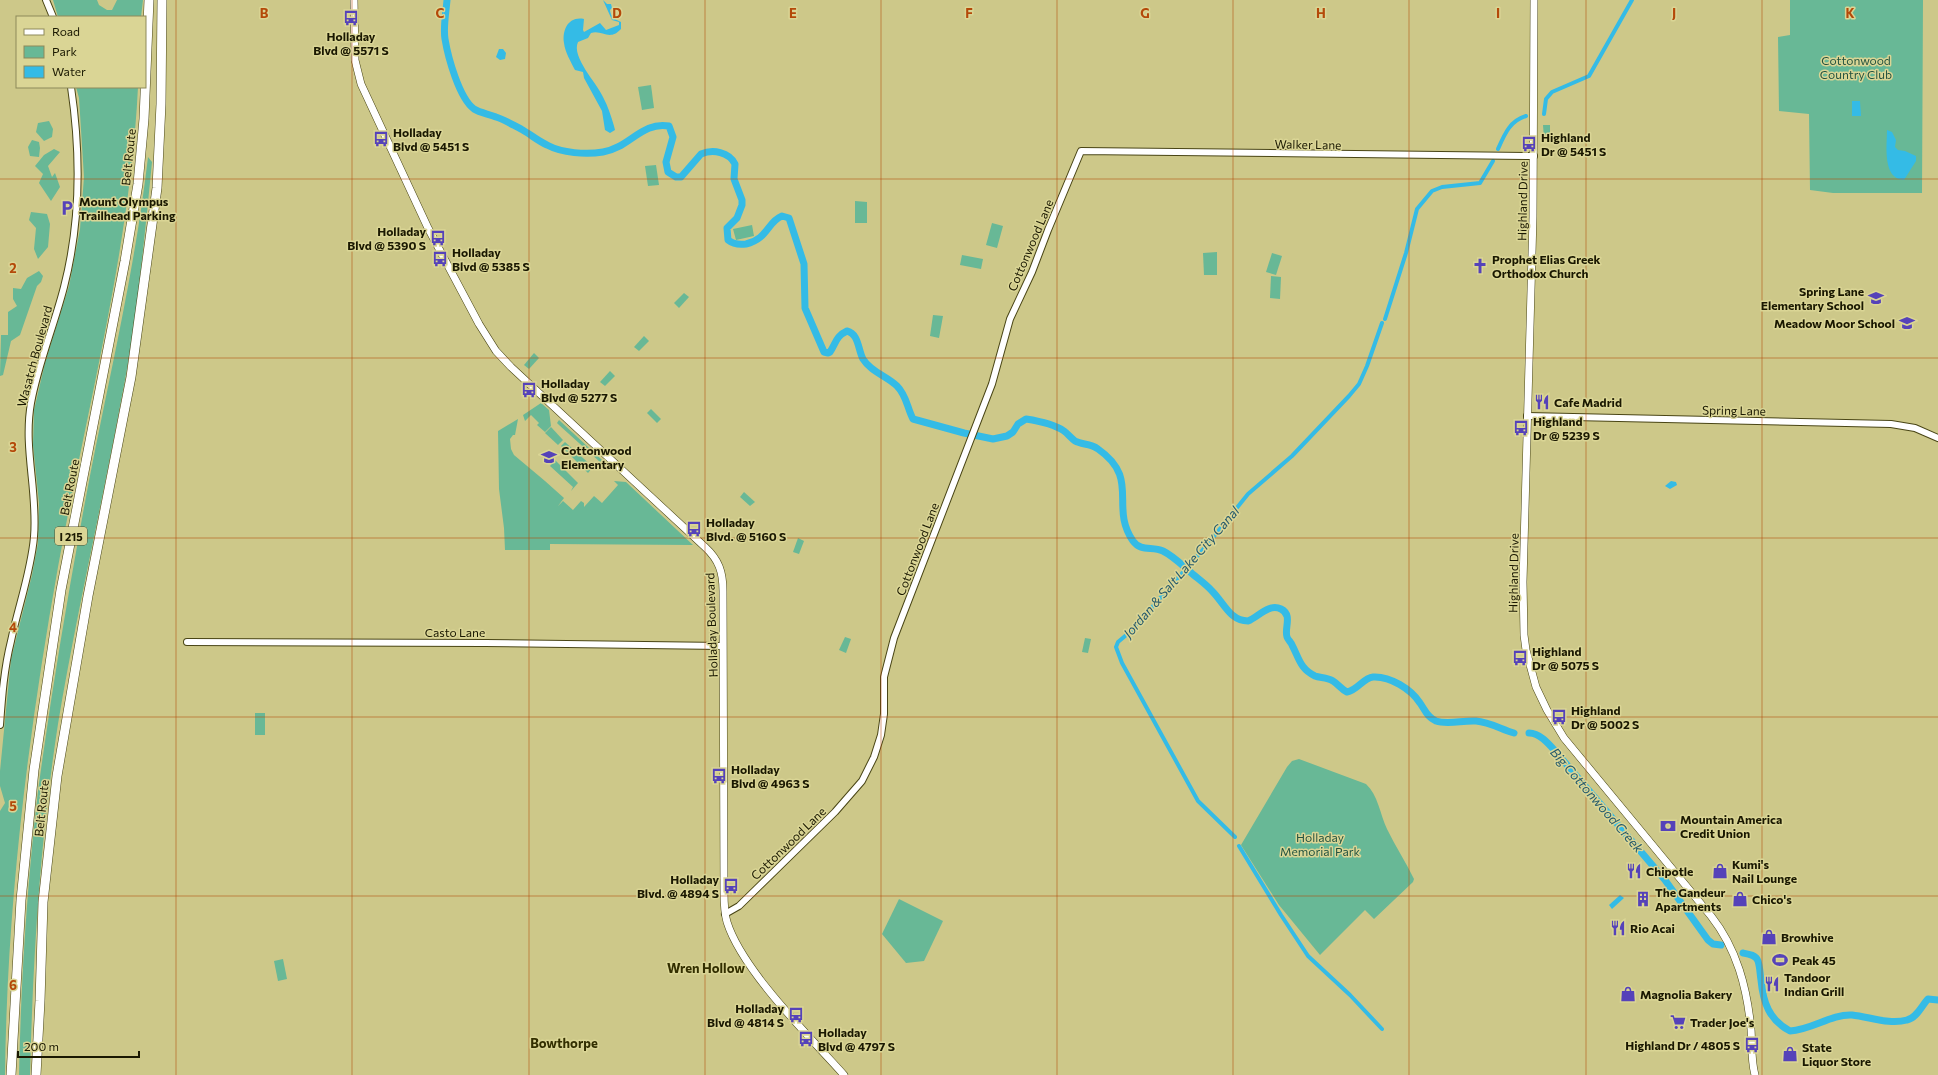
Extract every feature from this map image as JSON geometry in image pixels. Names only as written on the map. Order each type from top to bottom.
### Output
[{"type":"highway","name":"Belt Route","points":[[146,71],[149,0]]},
{"type":"highway","name":"Belt Route","points":[[36,1075],[43,902],[57,776],[88,596],[131,377],[155,202],[161,104],[162,0]]},
{"type":"highway","name":"Belt Route","points":[[12,1075],[21,900],[34,770],[61,590],[125,261],[138,184],[145,88]]},
{"type":"main road","name":"Holladay Boulevard","points":[[354,0],[355,60],[361,84],[428,228],[479,324],[493,347],[511,367],[714,556],[720,567],[723,580],[724,892],[726,914],[730,930],[753,968],[779,1002],[844,1075]]},
{"type":"main road","name":"Highland Drive","points":[[1534,0],[1534,156],[1523,582],[1524,635],[1536,687],[1546,710],[1564,738],[1725,935],[1736,960],[1745,990],[1749,1011],[1755,1075]]},
{"type":"street","points":[[46,0],[53,16]]},
{"type":"street","name":"Wasatch Boulevard","points":[[0,726],[9,650],[29,571],[34,540],[35,502],[29,437],[30,411],[35,384],[65,282],[76,219],[79,165],[71,88]]},
{"type":"street","name":"Walker Lane","points":[[1082,151],[1534,156]]},
{"type":"street","name":"Cottonwood Lane","points":[[726,914],[739,906],[835,812],[862,781],[874,757],[881,735],[884,714],[884,677],[891,648],[974,427],[992,384],[1010,319],[1032,272],[1048,230],[1082,151]]},
{"type":"street","name":"Spring Lane","points":[[1527,416],[1891,424],[1915,428],[1938,438]]},
{"type":"street","name":"Casto Lane","points":[[187,642],[485,643],[723,646]]},
{"type":"green space","points":[[53,0],[97,0],[99,5],[107,10],[112,10],[117,0],[143,0],[141,16],[58,16]]},
{"type":"green space","name":"Cottonwood Country Club","points":[[1790,0],[1923,0],[1922,193],[1833,193],[1810,190],[1809,114],[1779,111],[1778,37],[1790,35]]},
{"type":"green space","points":[[651,85],[654,108],[642,110],[638,87]]},
{"type":"green space","points":[[76,88],[138,88],[133,148],[117,268],[69,507],[37,693],[21,820],[15,883],[10,947],[5,1075],[0,1075],[0,811],[5,803],[0,786],[0,771],[11,659],[32,575],[38,543],[39,503],[33,445],[34,410],[45,363],[69,286],[80,229],[84,177],[79,98]]},
{"type":"green space","points":[[49,121],[53,129],[52,137],[44,141],[36,132],[38,123]]},
{"type":"green space","points":[[1543,125],[1550,125],[1550,139],[1544,139]]},
{"type":"green space","points":[[32,140],[39,142],[39,157],[30,156],[28,147]]},
{"type":"green space","points":[[54,149],[60,152],[48,166],[52,177],[55,173],[60,187],[51,201],[39,183],[43,174],[35,166],[44,155]]},
{"type":"green space","points":[[148,157],[152,162],[140,282],[127,371],[65,684],[46,811],[35,943],[30,1075],[19,1075],[23,968],[38,791],[69,590],[135,249]]},
{"type":"green space","points":[[656,165],[659,185],[648,186],[645,166]]},
{"type":"green space","points":[[855,201],[867,202],[867,223],[855,223]]},
{"type":"green space","points":[[31,212],[47,214],[50,224],[48,247],[38,259],[34,249],[36,228],[29,220]]},
{"type":"green space","points":[[992,223],[1003,226],[997,248],[986,245]]},
{"type":"green space","points":[[752,225],[754,236],[736,240],[733,229]]},
{"type":"green space","points":[[1217,252],[1217,275],[1204,275],[1203,253]]},
{"type":"green space","points":[[1272,253],[1282,256],[1276,275],[1266,272]]},
{"type":"green space","points":[[962,255],[983,259],[981,269],[960,265]]},
{"type":"green space","points":[[39,271],[43,276],[41,282],[37,286],[20,335],[11,341],[3,375],[0,376],[1,335],[8,335],[8,312],[17,306],[13,299],[13,288],[21,289],[27,278]]},
{"type":"green space","points":[[1271,276],[1281,277],[1280,299],[1270,298]]},
{"type":"green space","points":[[684,293],[689,297],[679,308],[674,303]]},
{"type":"green space","points":[[933,315],[943,316],[939,338],[930,336]]},
{"type":"green space","points":[[644,336],[649,341],[639,351],[634,347]]},
{"type":"green space","points":[[534,353],[539,358],[529,369],[524,365]]},
{"type":"green space","points":[[610,371],[615,376],[605,386],[600,382]]},
{"type":"green space","points":[[541,403],[549,410],[551,426],[545,432],[537,425],[539,423],[531,415],[525,421],[523,415]]},
{"type":"green space","points":[[651,409],[661,419],[657,423],[647,413]]},
{"type":"green space","name":"Cottonwood Elementary","points":[[518,419],[515,435],[513,435],[510,439],[511,449],[514,455],[564,498],[558,506],[563,501],[573,510],[581,501],[584,503],[584,507],[594,496],[602,503],[618,485],[614,481],[626,482],[693,545],[550,544],[550,550],[505,550],[499,489],[498,431]]},
{"type":"green space","points":[[559,420],[602,460],[600,462],[559,425],[557,423]]},
{"type":"green space","points":[[551,427],[563,440],[558,445],[545,433]]},
{"type":"green space","points":[[565,442],[593,467],[588,473],[561,446]]},
{"type":"green space","points":[[555,460],[578,483],[571,491],[573,487],[550,466]]},
{"type":"green space","points":[[744,492],[755,502],[750,506],[740,497]]},
{"type":"green space","points":[[798,538],[804,541],[799,554],[793,552]]},
{"type":"green space","points":[[845,637],[851,639],[846,653],[839,650]]},
{"type":"green space","points":[[1085,638],[1091,639],[1088,653],[1082,652]]},
{"type":"green space","points":[[255,713],[265,713],[265,735],[255,735]]},
{"type":"green space","name":"Holladay Memorial Park","points":[[1299,759],[1366,784],[1370,788],[1387,829],[1414,879],[1413,882],[1374,919],[1365,910],[1320,955],[1279,905],[1241,845],[1287,767],[1292,761]]},
{"type":"green space","points":[[899,899],[943,921],[924,961],[906,963],[882,934]]},
{"type":"green space","points":[[283,959],[287,979],[278,981],[274,961]]},
{"type":"water","points":[[603,0],[607,4],[611,4],[611,15],[621,22],[621,29],[613,35],[595,32],[591,33],[588,38],[578,42],[577,48],[581,62],[600,91],[608,107],[615,130],[610,133],[605,130],[602,111],[584,78],[583,72],[575,70],[570,60],[564,38],[565,28],[574,20],[584,19],[584,32],[600,23],[606,30],[619,25],[619,22],[612,20]]},
{"type":"water","points":[[499,49],[503,49],[506,53],[505,59],[500,60],[496,57]]},
{"type":"water","points":[[1852,101],[1860,101],[1861,116],[1852,116]]},
{"type":"water","points":[[1887,130],[1892,132],[1896,140],[1895,147],[1898,150],[1905,151],[1916,156],[1916,161],[1904,180],[1897,178],[1892,174],[1889,168],[1887,160]]},
{"type":"water","points":[[1671,481],[1676,482],[1677,485],[1670,489],[1665,486]]},
{"type":"water","points":[[1620,895],[1624,898],[1612,909],[1609,905]]},
{"type":"waterway","name":"Big Cottonwood Creek","points":[[447,0],[444,25],[446,47],[459,87],[469,104],[474,109],[506,121],[553,148],[574,153],[596,153],[612,150],[651,127],[669,126],[673,137],[666,162],[668,172],[676,177],[681,177],[701,154],[715,152],[725,154],[729,157],[735,164],[734,179],[742,200],[742,205],[737,218],[727,228],[728,240],[739,244],[753,242],[763,235],[777,219],[782,216],[789,218],[804,264],[805,308],[824,352],[830,352],[838,337],[843,333],[847,331],[854,335],[863,359],[875,371],[897,386],[905,398],[913,419],[964,433],[993,439],[1007,436],[1013,432],[1018,424],[1026,419],[1056,426],[1075,441],[1098,449],[1111,460],[1118,471],[1122,482],[1123,516],[1126,528],[1136,544],[1143,548],[1163,551],[1174,558],[1207,586],[1236,618],[1248,621],[1268,609],[1281,609],[1287,615],[1287,637],[1292,644],[1300,663],[1310,673],[1317,677],[1326,678],[1335,682],[1347,692],[1351,691],[1369,678],[1380,677],[1393,681],[1406,688],[1416,698],[1428,715],[1436,721],[1445,723],[1471,721],[1481,722],[1514,733]]},
{"type":"waterway","name":"Jordan & Salt Lake City Canal","points":[[1544,114],[1546,99],[1552,92],[1589,76],[1632,0]]},
{"type":"waterway","name":"Jordan & Salt Lake City Canal","points":[[1498,149],[1512,124],[1520,118],[1526,116]]},
{"type":"waterway","name":"Jordan & Salt Lake City Canal","points":[[1385,319],[1406,253],[1417,209],[1432,191],[1442,187],[1480,183],[1493,161]]},
{"type":"waterway","name":"Jordan & Salt Lake City Canal","points":[[1235,837],[1198,801],[1122,663],[1116,647],[1118,642],[1131,631],[1207,545],[1248,494],[1292,456],[1359,384],[1382,323]]},
{"type":"waterway","name":"Big Cottonwood Creek","points":[[1529,733],[1533,733],[1541,737],[1550,746],[1665,880],[1708,940],[1713,944],[1721,945]]},
{"type":"waterway","name":"Jordan & Salt Lake City Canal","points":[[1239,846],[1308,956],[1350,995],[1382,1029]]},
{"type":"waterway","name":"Big Cottonwood Creek","points":[[1743,953],[1756,957],[1759,966],[1763,996],[1768,1010],[1783,1027],[1790,1031],[1806,1028],[1844,1015],[1894,1022],[1907,1020],[1914,1017],[1928,999],[1938,1000]]},
{"type":"place","name":"Holladay Blvd @ 5571 S","points":[[351,18]]},
{"type":"place","name":"Holladay Blvd @ 5451 S","points":[[381,139]]},
{"type":"place","name":"Highland Dr @ 5451 S","points":[[1529,144]]},
{"type":"place","name":"Mount Olympus Trailhead Parking","points":[[67,208]]},
{"type":"place","name":"Holladay Blvd @ 5390 S","points":[[438,238]]},
{"type":"place","name":"Holladay Blvd @ 5385 S","points":[[440,259]]},
{"type":"place","name":"Prophet Elias Greek Orthodox Church","points":[[1480,266]]},
{"type":"place","name":"Spring Lane Elementary School","points":[[1876,298]]},
{"type":"place","name":"Meadow Moor School","points":[[1907,323]]},
{"type":"place","name":"Holladay Blvd @ 5277 S","points":[[529,390]]},
{"type":"place","name":"Cafe Madrid","points":[[1542,402]]},
{"type":"place","name":"Highland Dr @ 5239 S","points":[[1521,428]]},
{"type":"place","name":"Cottonwood Elementary","points":[[549,457]]},
{"type":"place","name":"Holladay Blvd. @ 5160 S","points":[[694,529]]},
{"type":"place","name":"Highland Dr @ 5075 S","points":[[1520,658]]},
{"type":"place","name":"Highland Dr @ 5002 S","points":[[1559,717]]},
{"type":"place","name":"Holladay Blvd @ 4963 S","points":[[719,776]]},
{"type":"place","name":"Mountain America Credit Union","points":[[1668,826]]},
{"type":"place","name":"Chipotle","points":[[1634,871]]},
{"type":"place","name":"Kumi's Nail Lounge","points":[[1720,871]]},
{"type":"place","name":"Holladay Blvd. @ 4894 S","points":[[731,886]]},
{"type":"place","name":"The Gandeur Apartments","points":[[1643,899]]},
{"type":"place","name":"Chico's","points":[[1740,899]]},
{"type":"place","name":"Rio Acai","points":[[1618,928]]},
{"type":"place","name":"Browhive","points":[[1769,937]]},
{"type":"place","name":"Peak 45","points":[[1780,960]]},
{"type":"place","name":"Tandoor Indian Grill","points":[[1772,984]]},
{"type":"place","name":"Magnolia Bakery","points":[[1628,994]]},
{"type":"place","name":"Holladay Blvd @ 4814 S","points":[[796,1015]]},
{"type":"place","name":"Trader Joe's","points":[[1678,1022]]},
{"type":"place","name":"Holladay Blvd @ 4797 S","points":[[806,1039]]},
{"type":"place","name":"Highland Dr / 4805 S","points":[[1752,1045]]},
{"type":"place","name":"State Liquor Store","points":[[1790,1054]]},
{"type":"district","name":"Wren Hollow","points":[[706,968]]},
{"type":"district","name":"Bowthorpe","points":[[564,1043]]}]
